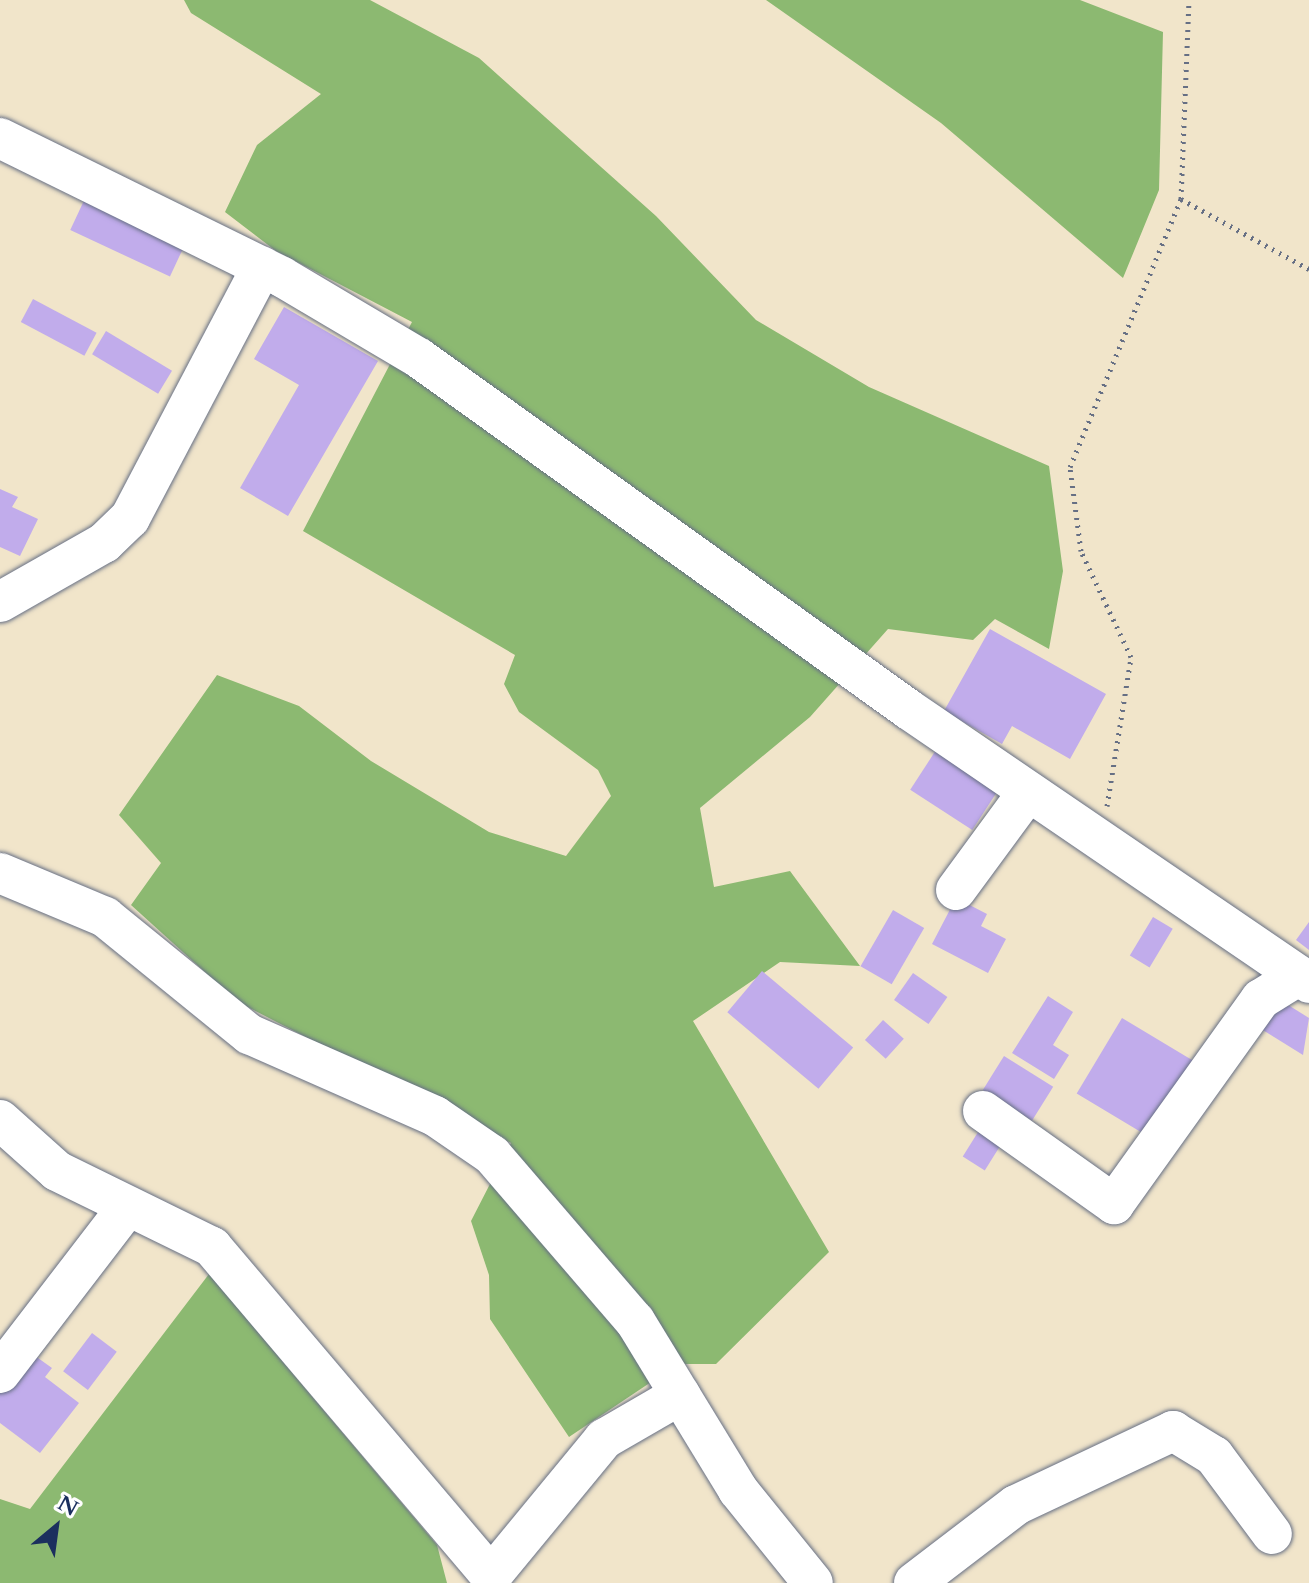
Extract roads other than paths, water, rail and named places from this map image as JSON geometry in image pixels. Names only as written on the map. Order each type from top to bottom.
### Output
[{"type":"street","points":[[0,138],[262,267],[419,358],[1028,792],[1304,979]]},
{"type":"street","points":[[0,602],[104,543],[130,518],[262,267]]},
{"type":"street","points":[[956,890],[1028,792]]},
{"type":"street","points":[[0,873],[105,917],[249,1034],[435,1116],[492,1155],[592,1265],[680,1395],[738,1490],[813,1583]]},
{"type":"street","points":[[983,1111],[1114,1204],[1261,999],[1304,979]]},
{"type":"street","points":[[0,1120],[57,1171],[212,1247],[491,1576],[604,1439],[680,1395]]},
{"type":"street","points":[[0,1373],[128,1206]]},
{"type":"street","points":[[914,1583],[1016,1505],[1173,1431],[1214,1456],[1272,1534]]}]
